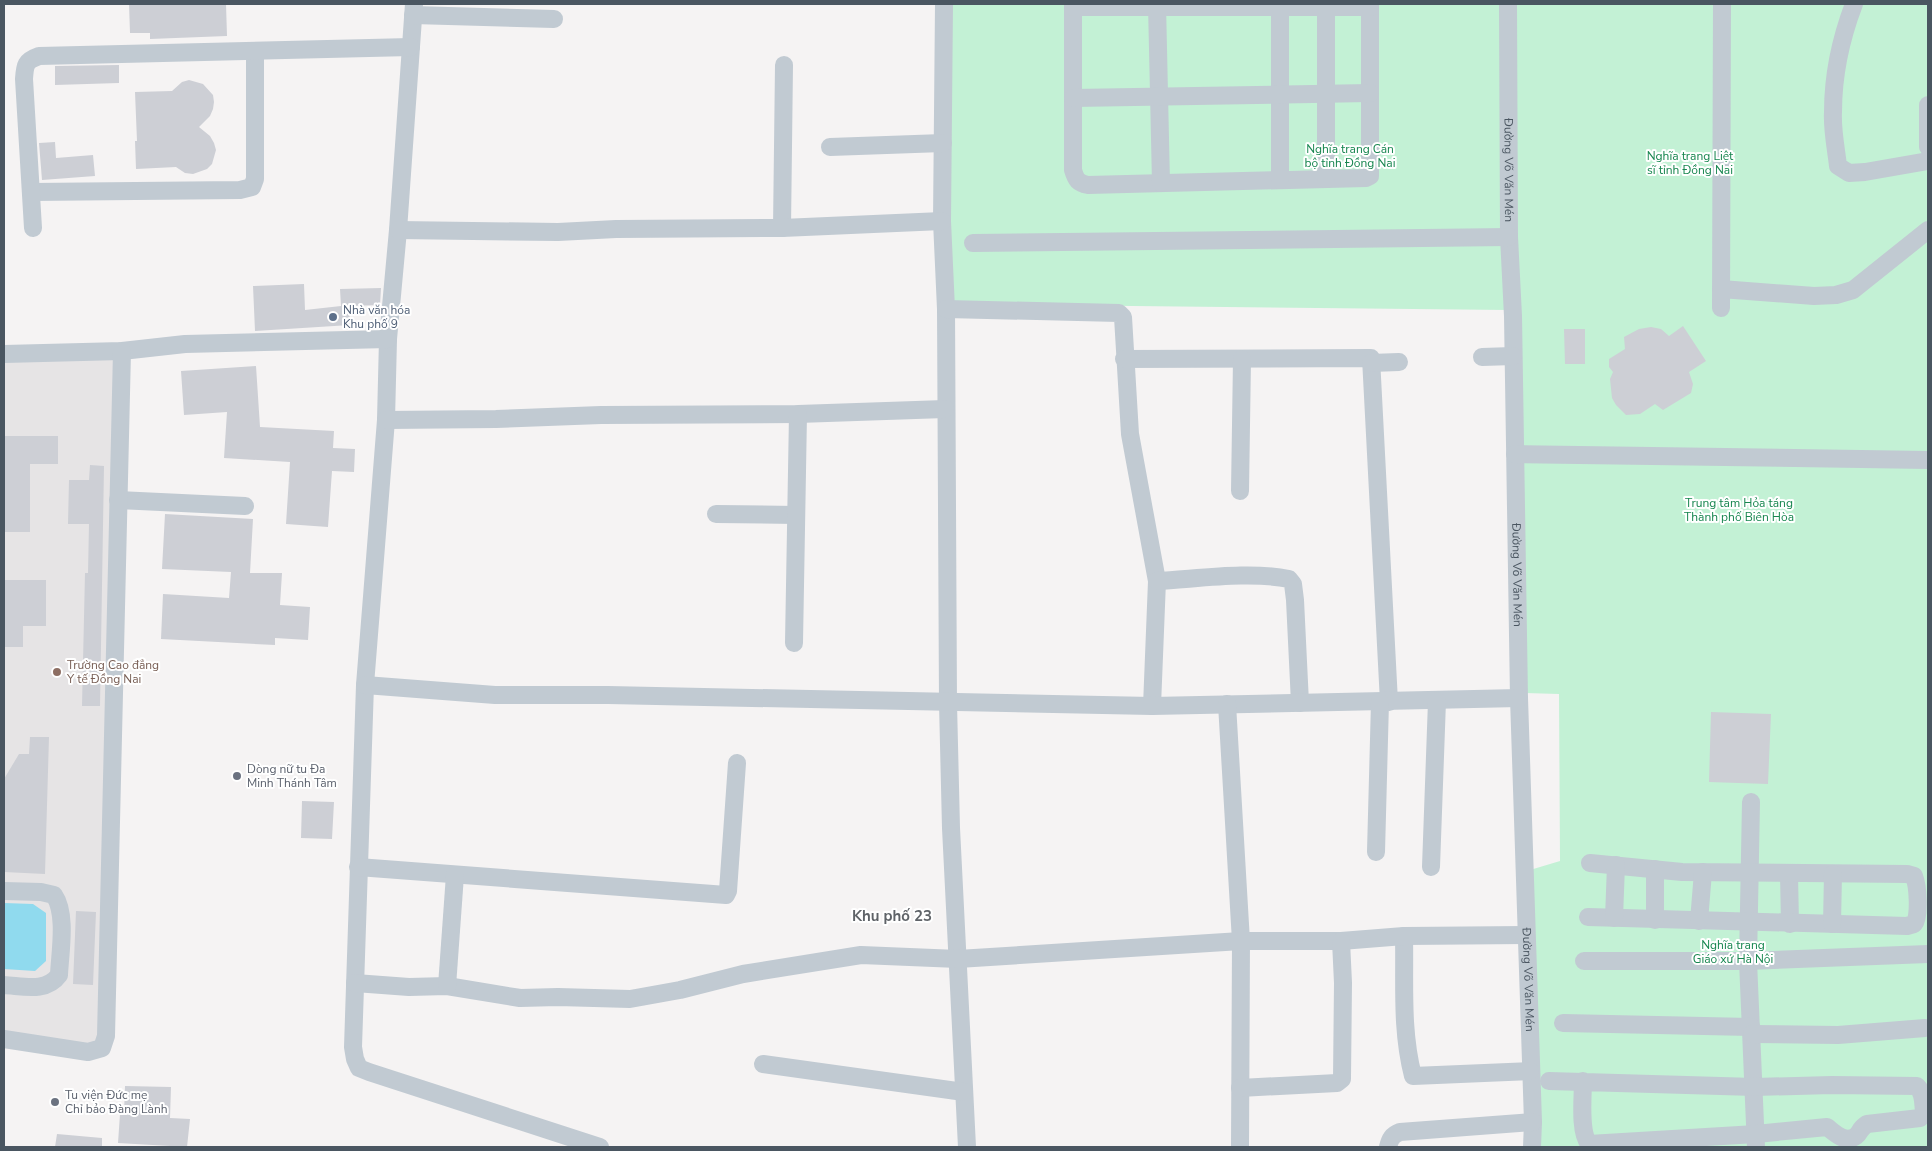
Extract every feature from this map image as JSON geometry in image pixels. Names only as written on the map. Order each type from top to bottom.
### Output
[{"type":"street","points":[[944,4],[942,221],[946,309],[945,409],[950,828],[967,1147]]},
{"type":"street","name":"Đường Võ Văn Mén","points":[[1508,4],[1509,237],[1519,698],[1533,1122],[1532,1147]]},
{"type":"street","points":[[1721,308],[1722,4]]},
{"type":"street","points":[[1854,4],[1846,26],[1836,70],[1832,114],[1838,166],[1850,173],[1928,161]]},
{"type":"street","points":[[1072,5],[1157,5],[1326,7],[1370,5],[1370,176],[1366,178],[1088,185],[1080,184],[1076,181],[1072,170],[1072,5]]},
{"type":"street","points":[[1157,5],[1161,183]]},
{"type":"street","points":[[1280,5],[1280,180]]},
{"type":"street","points":[[1326,7],[1326,179]]},
{"type":"street","points":[[554,18],[413,10],[398,230],[388,339],[386,420],[365,685],[353,1047],[359,1068],[600,1147]]},
{"type":"street","points":[[33,228],[24,79],[25,66],[30,59],[39,56],[411,47]]},
{"type":"street","points":[[31,192],[240,190],[252,187],[255,179],[255,51]]},
{"type":"street","points":[[782,228],[784,65]]},
{"type":"street","points":[[1073,98],[1370,93]]},
{"type":"street","points":[[1928,105],[1928,147]]},
{"type":"street","points":[[830,146],[943,143]]},
{"type":"street","points":[[398,230],[558,232],[616,229],[782,228],[942,221]]},
{"type":"street","points":[[1721,289],[1814,296],[1836,295],[1854,290],[1928,230]]},
{"type":"street","points":[[973,243],[1509,237]]},
{"type":"street","points":[[946,309],[1119,313],[1123,317],[1124,359],[1130,434],[1157,581],[1152,706]]},
{"type":"street","points":[[4,354],[122,351],[185,344],[388,339]]},
{"type":"street","points":[[4,1039],[88,1052],[102,1048],[106,1036],[122,351]]},
{"type":"street","points":[[1482,358],[1513,356]]},
{"type":"street","points":[[1124,359],[1371,358],[1385,702],[1376,852]]},
{"type":"street","points":[[1240,491],[1242,359]]},
{"type":"street","points":[[1371,363],[1399,362]]},
{"type":"street","points":[[386,420],[496,419],[601,415],[798,414],[945,409]]},
{"type":"street","points":[[794,643],[798,414]]},
{"type":"street","points":[[1515,454],[1928,460]]},
{"type":"street","points":[[118,500],[245,506]]},
{"type":"street","points":[[716,514],[796,515]]},
{"type":"street","points":[[1157,581],[1243,576],[1278,576],[1289,579],[1293,584],[1295,600],[1300,703]]},
{"type":"street","points":[[365,685],[495,695],[608,695],[1152,706],[1519,698]]},
{"type":"street","points":[[1431,867],[1436,701]]},
{"type":"street","points":[[1227,704],[1241,941],[1240,1147]]},
{"type":"street","points":[[358,867],[726,895],[728,891],[737,764]]},
{"type":"street","points":[[1751,802],[1747,923],[1756,1140]]},
{"type":"street","points":[[1588,917],[1747,923],[1907,926],[1914,924],[1918,916],[1916,882],[1914,876],[1907,874],[1703,872],[1590,863]]},
{"type":"street","points":[[1614,918],[1616,865]]},
{"type":"street","points":[[1655,869],[1655,920]]},
{"type":"street","points":[[1699,921],[1703,872]]},
{"type":"street","points":[[1789,874],[1790,924]]},
{"type":"street","points":[[1832,924],[1833,874]]},
{"type":"street","points":[[447,986],[454,875]]},
{"type":"street","points":[[4,892],[41,892],[54,895],[60,904],[61,920],[59,975],[54,982],[37,988],[4,985]]},
{"type":"street","points":[[355,983],[447,986],[520,998],[630,999],[680,990],[743,974],[861,955],[958,959],[1241,941],[1340,941],[1404,936],[1526,935]]},
{"type":"street","points":[[1404,936],[1405,1032],[1408,1058],[1413,1076],[1530,1071]]},
{"type":"street","points":[[1240,1088],[1337,1083],[1342,1079],[1343,983],[1340,941]]},
{"type":"street","points":[[1584,961],[1748,961],[1928,954]]},
{"type":"street","points":[[1563,1022],[1838,1035],[1926,1028]]},
{"type":"street","points":[[762,1064],[964,1092]]},
{"type":"street","points":[[1549,1081],[1583,1081],[1755,1087],[1832,1085],[1917,1086],[1921,1090],[1923,1097],[1924,1112],[1920,1118],[1867,1124],[1860,1129],[1856,1136],[1849,1138],[1840,1138],[1827,1127],[1756,1140],[1589,1144],[1586,1140],[1583,1126],[1583,1081]]},
{"type":"street","points":[[1388,1147],[1394,1134],[1400,1132],[1533,1122]]},
{"type":"shaded area","name":"Trường Cao đẳng Y tế Đồng Nai","points":[[116,356],[99,1044],[86,1047],[4,1034],[4,359]]},
{"type":"green space","name":"Nghĩa trang Cán bộ tỉnh Đồng Nai","points":[[951,4],[1502,4],[1508,310],[951,304]]},
{"type":"green space","points":[[1514,4],[1928,4],[1928,1147],[1537,1147],[1530,870],[1560,861],[1559,694],[1525,693]]},
{"type":"water","points":[[4,903],[33,904],[46,913],[46,961],[35,971],[4,969]]},
{"type":"building","points":[[129,4],[226,4],[227,36],[150,39],[150,33],[130,33]]},
{"type":"building","points":[[119,65],[119,83],[55,85],[55,66]]},
{"type":"building","points":[[189,80],[203,84],[213,95],[213,109],[210,116],[199,127],[210,136],[214,143],[216,150],[212,164],[207,169],[193,174],[185,173],[176,167],[136,169],[135,92],[172,91],[182,82]]},
{"type":"building","points":[[55,142],[56,158],[93,155],[95,176],[42,180],[39,143]]},
{"type":"building","points":[[304,284],[305,310],[341,306],[340,289],[381,288],[380,305],[349,306],[350,325],[255,331],[253,286]]},
{"type":"building","points":[[1683,326],[1706,361],[1689,372],[1693,384],[1691,393],[1663,410],[1655,404],[1640,414],[1626,415],[1612,398],[1610,379],[1613,372],[1609,367],[1609,359],[1625,349],[1624,337],[1639,329],[1651,327],[1661,329],[1669,336]]},
{"type":"building","points":[[1564,329],[1585,329],[1585,364],[1565,364]]},
{"type":"building","points":[[256,366],[260,427],[334,431],[333,448],[355,449],[354,472],[332,471],[328,527],[286,524],[290,462],[224,458],[227,412],[184,415],[181,371]]},
{"type":"building","points":[[4,436],[58,436],[58,464],[30,464],[30,532],[4,532]]},
{"type":"building","points":[[90,465],[104,466],[100,706],[82,706],[85,573],[88,573],[89,524],[68,524],[69,480],[89,480]]},
{"type":"building","points":[[165,514],[253,519],[250,573],[282,573],[280,605],[310,607],[308,640],[275,638],[275,645],[161,639],[163,594],[229,598],[231,572],[162,569]]},
{"type":"building","points":[[4,580],[46,580],[46,626],[23,626],[23,647],[4,647]]},
{"type":"building","points":[[1711,712],[1771,714],[1768,784],[1709,782]]},
{"type":"building","points":[[30,737],[49,737],[45,874],[4,872],[4,779],[19,754],[29,754]]},
{"type":"building","points":[[302,801],[334,802],[332,839],[301,838]]},
{"type":"building","points":[[76,911],[96,912],[93,985],[73,984]]},
{"type":"building","points":[[125,1086],[171,1087],[170,1118],[190,1119],[187,1147],[118,1143],[120,1114],[124,1114]]},
{"type":"building","points":[[57,1134],[102,1138],[102,1147],[55,1147]]},
{"type":"place","name":"Nhà văn hóa Khu phố 9","points":[[333,317]]},
{"type":"place","name":"Trường Cao đẳng Y tế Đồng Nai","points":[[57,672]]},
{"type":"place","name":"Dòng nữ tu Đa Minh Thánh Tâm","points":[[237,776]]},
{"type":"place","name":"Tu viện Đức mẹ Chỉ bảo Đàng Lành","points":[[55,1102]]},
{"type":"district","name":"Khu phố 23","points":[[892,916]]},
{"type":"park label","name":"Nghĩa trang Liệt sĩ tỉnh Đồng Nai","points":[[1690,163]]},
{"type":"park label","name":"Trung tâm Hỏa táng Thành phố Biên Hòa","points":[[1739,510]]},
{"type":"park label","name":"Nghĩa trang Giáo xứ Hà Nội","points":[[1733,952]]}]
